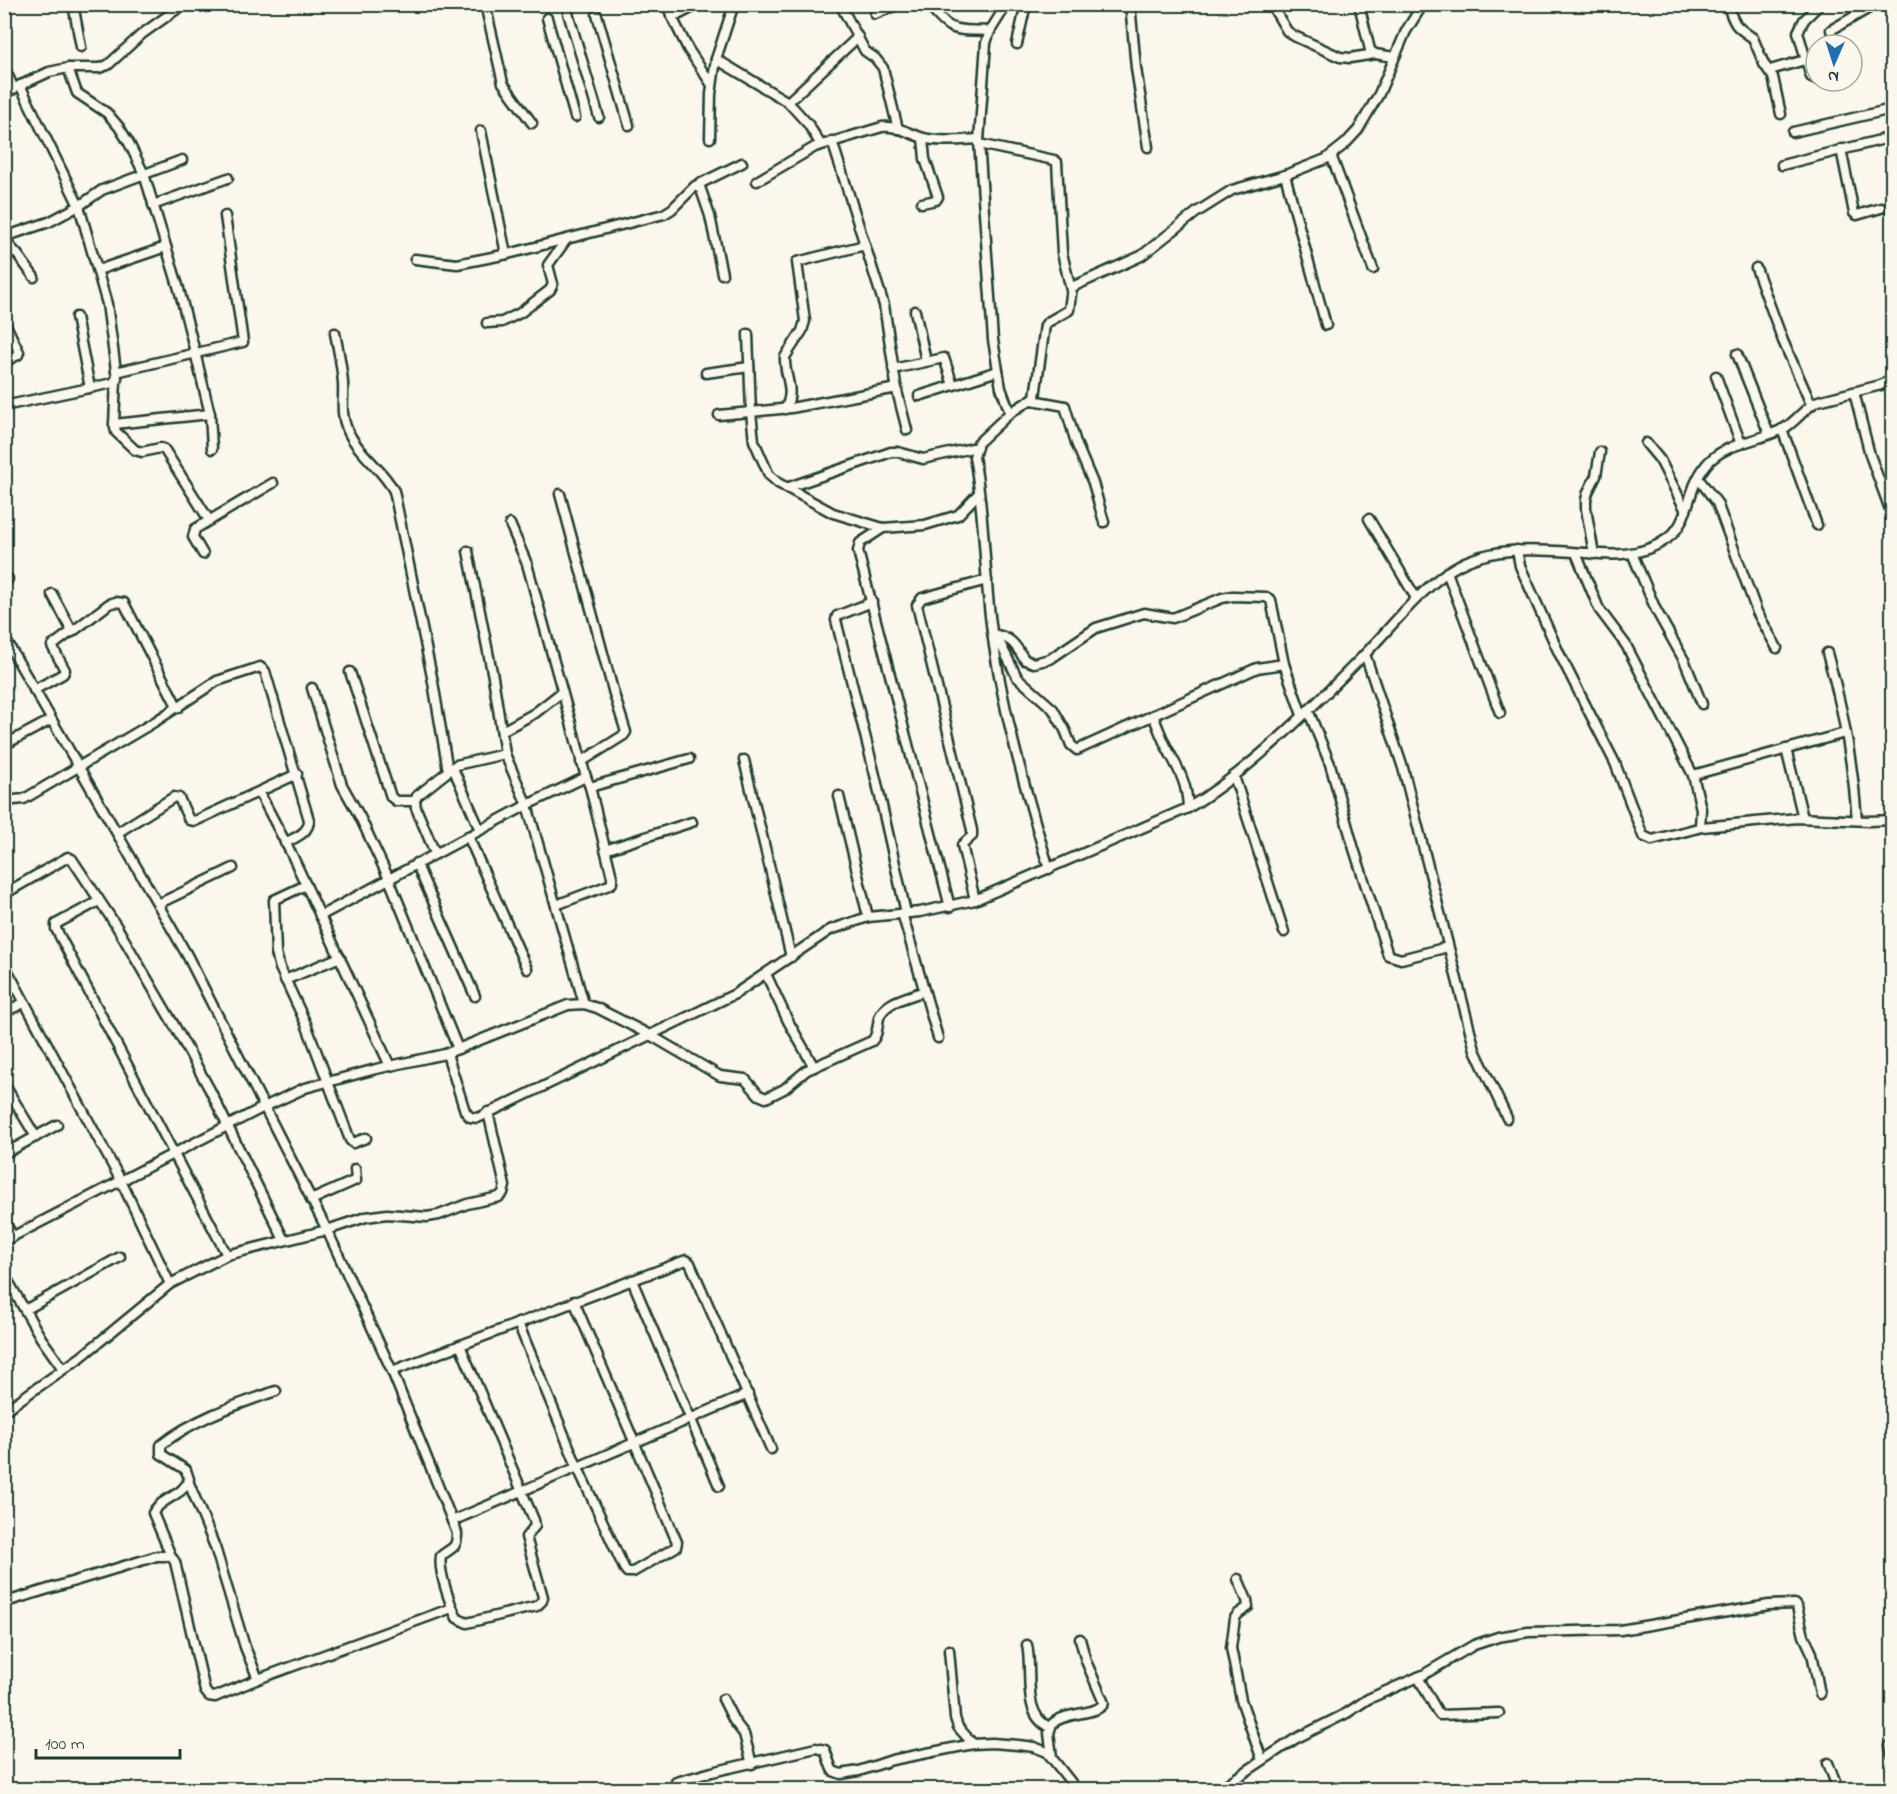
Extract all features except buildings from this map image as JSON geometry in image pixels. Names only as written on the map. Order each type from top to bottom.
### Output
[{"type":"street","points":[[73,4],[81,46]]},
{"type":"street","points":[[4,93],[49,72],[68,68],[99,68],[108,65],[142,34],[184,4]]},
{"type":"street","points":[[485,4],[503,83],[532,123]]},
{"type":"street","points":[[667,4],[688,49],[712,85]]},
{"type":"street","points":[[671,15],[680,14],[699,4]]},
{"type":"street","points":[[710,138],[712,85],[716,59],[734,4]]},
{"type":"street","points":[[840,4],[865,51],[883,68],[898,129]]},
{"type":"street","points":[[875,14],[899,4]]},
{"type":"street","points":[[928,4],[940,21],[949,27],[990,31]]},
{"type":"street","points":[[1007,4],[990,31],[986,43],[979,142],[993,340],[1001,388],[1010,413]]},
{"type":"street","points":[[1017,45],[1026,4]]},
{"type":"street","points":[[1130,4],[1136,68],[1148,147]]},
{"type":"street","points":[[1271,4],[1287,31],[1340,57],[1350,58],[1375,54],[1394,57]]},
{"type":"street","points":[[1359,4],[1367,43],[1375,54]]},
{"type":"street","points":[[1071,290],[1072,287],[1141,256],[1197,212],[1232,190],[1286,175],[1331,155],[1345,144],[1358,130],[1379,94],[1406,31],[1423,4]]},
{"type":"street","points":[[1727,4],[1733,21],[1741,32],[1753,38],[1764,64],[1770,70],[1781,114]]},
{"type":"street","points":[[1804,57],[1798,36],[1799,28],[1820,4]]},
{"type":"street","points":[[1831,30],[1876,4]]},
{"type":"street","points":[[568,13],[599,117]]},
{"type":"street","points":[[597,15],[629,125]]},
{"type":"street","points":[[547,18],[575,117]]},
{"type":"street","points":[[788,102],[858,37]]},
{"type":"street","points":[[716,59],[788,102],[808,124],[821,145]]},
{"type":"street","points":[[1770,70],[1804,60]]},
{"type":"street","points":[[4,67],[17,87],[79,206],[109,314],[116,376],[114,424],[116,432],[135,450],[142,452],[164,449],[209,520]]},
{"type":"street","points":[[68,68],[77,93],[107,113],[119,127],[144,174],[179,289],[195,352],[210,414],[212,449]]},
{"type":"street","points":[[1793,132],[1893,109]]},
{"type":"street","points":[[757,182],[805,152],[821,145],[893,127],[923,138],[979,142],[1056,162],[1062,253],[1071,290],[1069,310],[1048,322],[1044,327],[1037,393],[1032,400],[1010,413],[978,443],[974,457],[992,626],[1004,707],[1049,869]]},
{"type":"street","points":[[481,131],[506,254]]},
{"type":"street","points":[[1782,165],[1893,137]]},
{"type":"street","points":[[922,203],[938,198],[925,159],[923,138]]},
{"type":"street","points":[[832,141],[884,305],[893,369],[907,430]]},
{"type":"street","points":[[1841,149],[1854,213],[1857,215],[1881,208]]},
{"type":"street","points":[[1331,155],[1373,269]]},
{"type":"street","points":[[34,277],[4,239],[49,222],[79,206],[102,190],[182,160]]},
{"type":"street","points":[[415,259],[457,264],[567,240],[664,214],[699,184],[742,163]]},
{"type":"street","points":[[1286,175],[1326,325]]},
{"type":"street","points":[[153,205],[228,178]]},
{"type":"street","points":[[699,184],[710,216],[722,274]]},
{"type":"street","points":[[4,406],[90,388],[116,376],[195,352],[243,342],[225,216]]},
{"type":"street","points":[[488,323],[502,321],[520,313],[550,290],[553,284],[548,265],[567,240]]},
{"type":"street","points":[[785,409],[790,400],[790,391],[785,357],[802,331],[805,321],[796,264],[799,261],[865,245]]},
{"type":"street","points":[[98,270],[166,247]]},
{"type":"street","points":[[1756,268],[1783,341],[1811,404]]},
{"type":"street","points":[[915,311],[926,361]]},
{"type":"street","points":[[76,317],[90,388]]},
{"type":"street","points":[[4,321],[19,352],[18,355],[4,363]]},
{"type":"street","points":[[335,333],[343,379],[342,412],[347,429],[394,491],[451,770],[480,830]]},
{"type":"street","points":[[748,334],[754,441],[769,475],[786,488],[833,513],[883,528],[925,525],[951,518],[964,511],[978,493]]},
{"type":"street","points":[[1737,354],[1769,434]]},
{"type":"street","points":[[893,369],[944,358],[953,385]]},
{"type":"street","points":[[706,373],[749,367]]},
{"type":"street","points":[[919,396],[998,371]]},
{"type":"street","points":[[1716,376],[1741,444]]},
{"type":"street","points":[[445,1054],[467,1114],[473,1118],[735,993],[830,930],[868,917],[950,907],[975,900],[1188,808],[1210,795],[1234,776],[1305,713],[1365,654],[1416,598],[1447,572],[1467,561],[1503,550],[1594,554],[1632,553],[1649,548],[1667,540],[1677,532],[1698,478],[1711,459],[1741,444],[1782,429],[1811,404],[1881,385],[1893,378]]},
{"type":"street","points":[[719,415],[785,409],[897,388]]},
{"type":"street","points":[[1854,392],[1870,455],[1893,515]]},
{"type":"street","points":[[1032,400],[1065,406],[1076,443],[1093,483],[1104,522]]},
{"type":"street","points":[[114,424],[210,414]]},
{"type":"street","points":[[1782,429],[1817,525]]},
{"type":"street","points":[[1646,443],[1660,460],[1686,511]]},
{"type":"street","points":[[786,488],[891,452],[923,459],[977,447]]},
{"type":"street","points":[[1594,554],[1586,500],[1596,476],[1600,452]]},
{"type":"street","points":[[1698,478],[1717,503],[1757,612],[1777,648]]},
{"type":"street","points":[[203,554],[192,534],[199,526],[273,483]]},
{"type":"street","points":[[560,494],[626,732],[581,762]]},
{"type":"street","points":[[1369,519],[1416,598]]},
{"type":"street","points":[[510,524],[527,564],[581,762],[590,787],[612,878],[612,883],[556,905]]},
{"type":"street","points":[[883,528],[860,543],[859,556],[950,907]]},
{"type":"street","points":[[1517,550],[1520,566],[1559,653],[1615,763],[1643,836],[1652,840],[1700,827],[1803,818],[1893,820]]},
{"type":"street","points":[[468,551],[505,754],[527,805],[584,1004]]},
{"type":"street","points":[[1576,553],[1599,609],[1626,645],[1693,775],[1701,809],[1700,827]]},
{"type":"street","points":[[1632,553],[1656,610],[1685,662],[1702,704]]},
{"type":"street","points":[[1447,572],[1500,713]]},
{"type":"street","points":[[975,900],[962,845],[972,836],[972,830],[917,605],[922,598],[987,580]]},
{"type":"street","points":[[52,594],[72,632]]},
{"type":"street","points":[[996,635],[1009,638],[1015,643],[1025,660],[1037,663],[1050,659],[1096,628],[1144,613],[1173,618],[1222,598],[1264,597],[1271,600],[1284,664],[1330,764],[1354,849],[1389,955],[1401,959],[1448,947]]},
{"type":"street","points":[[34,690],[65,672],[52,646],[115,602],[123,603],[178,708]]},
{"type":"street","points":[[872,602],[837,616],[836,620],[876,779],[904,913],[938,1038]]},
{"type":"street","points":[[992,626],[1017,677],[1053,709],[1075,749],[1082,749],[1257,668],[1284,664]]},
{"type":"street","points":[[4,637],[187,955],[358,1295],[392,1371],[457,1533],[454,1548],[444,1553],[440,1559],[452,1608],[457,1618],[467,1623],[537,1606],[543,1601],[526,1537],[536,1523],[460,1345]]},
{"type":"street","points":[[1827,653],[1845,733],[1855,789],[1857,820]]},
{"type":"street","points":[[1365,654],[1403,768],[1474,1050],[1507,1118]]},
{"type":"street","points":[[4,801],[24,799],[178,708],[217,681],[263,668],[297,774],[310,824],[305,832],[285,843]]},
{"type":"street","points":[[350,672],[391,797],[396,801],[415,801]]},
{"type":"street","points":[[312,688],[342,785],[366,828],[389,879],[458,1049]]},
{"type":"street","points":[[502,731],[535,713],[562,692]]},
{"type":"street","points":[[1153,715],[1165,744],[1182,775],[1187,792],[1188,808]]},
{"type":"street","points":[[4,744],[51,720]]},
{"type":"street","points":[[1693,775],[1845,733]]},
{"type":"street","points":[[1786,749],[1803,818]]},
{"type":"street","points":[[435,853],[415,801],[417,796],[456,765],[505,754]]},
{"type":"street","points":[[590,787],[689,759]]},
{"type":"street","points":[[744,760],[791,957]]},
{"type":"street","points":[[117,833],[174,797],[179,798],[189,820],[193,821],[297,774]]},
{"type":"street","points":[[1234,776],[1284,932]]},
{"type":"street","points":[[320,916],[435,853],[586,777]]},
{"type":"street","points":[[259,792],[306,885],[390,1066]]},
{"type":"street","points":[[839,796],[868,917]]},
{"type":"street","points":[[605,850],[692,822]]},
{"type":"street","points":[[468,836],[527,969]]},
{"type":"street","points":[[4,894],[70,857],[117,927],[174,1025],[284,1240]]},
{"type":"street","points":[[416,863],[475,996]]},
{"type":"street","points":[[158,904],[232,868]]},
{"type":"street","points":[[306,885],[276,898],[273,903],[276,953],[285,980],[329,1081],[350,1140],[356,1143],[366,1138]]},
{"type":"street","points":[[99,901],[56,924],[56,929],[227,1255]]},
{"type":"street","points":[[285,980],[340,957]]},
{"type":"street","points":[[4,964],[121,1181],[170,1284]]},
{"type":"street","points":[[766,974],[788,1021],[814,1067]]},
{"type":"street","points":[[4,1220],[9,1239],[299,1090],[445,1054],[568,1005],[584,1004],[650,1035],[720,1076],[745,1079],[759,1095],[766,1098],[784,1089],[801,1074],[814,1067],[872,1041],[876,1037],[880,1016],[886,1007],[924,991]]},
{"type":"street","points":[[4,1012],[24,1003]]},
{"type":"street","points":[[4,1084],[36,1137]]},
{"type":"street","points":[[4,1411],[63,1369],[170,1284],[227,1255],[327,1230],[366,1217],[378,1215],[433,1216],[467,1204],[499,1197],[505,1186],[488,1112]]},
{"type":"street","points":[[4,1154],[57,1125]]},
{"type":"street","points":[[311,1200],[356,1180],[355,1169]]},
{"type":"street","points":[[25,1310],[120,1257]]},
{"type":"street","points":[[392,1371],[684,1260],[688,1261],[771,1449]]},
{"type":"street","points":[[4,1274],[63,1369]]},
{"type":"street","points":[[632,1280],[719,1486]]},
{"type":"street","points":[[518,1323],[577,1466],[624,1568],[627,1572],[633,1572],[676,1547],[677,1542],[574,1301]]},
{"type":"street","points":[[258,1679],[245,1647],[214,1547],[189,1484],[186,1470],[161,1454],[161,1445],[204,1418],[276,1391]]},
{"type":"street","points":[[452,1521],[748,1395]]},
{"type":"street","points":[[189,1484],[159,1505],[153,1513],[174,1562],[205,1691],[209,1696],[215,1697],[452,1608]]},
{"type":"street","points":[[9,1601],[157,1556],[171,1556]]},
{"type":"street","points":[[1238,1579],[1248,1607],[1235,1618],[1231,1648],[1241,1700],[1262,1760]]},
{"type":"street","points":[[1218,1790],[1295,1739],[1347,1713],[1368,1699],[1418,1677],[1474,1645],[1498,1637],[1528,1632],[1620,1630],[1788,1603],[1794,1604],[1815,1661],[1820,1694]]},
{"type":"street","points":[[1049,1727],[1066,1715],[1098,1709],[1104,1703],[1086,1661],[1080,1639]]},
{"type":"street","points":[[1028,1645],[1029,1680],[1033,1707],[1038,1719],[1049,1727],[1052,1758]]},
{"type":"street","points":[[949,1650],[955,1718],[958,1727],[974,1744]]},
{"type":"street","points":[[1418,1677],[1440,1715],[1498,1713]]},
{"type":"street","points":[[723,1699],[734,1721],[744,1734],[752,1764]]},
{"type":"street","points":[[676,1782],[821,1748],[827,1753],[833,1771],[841,1774],[859,1771],[892,1760],[974,1744],[992,1743],[1035,1748],[1047,1752],[1077,1790]]},
{"type":"street","points":[[1828,1763],[1838,1790]]},
{"type":"street","points":[[1093,1790],[1102,1790]]}]
